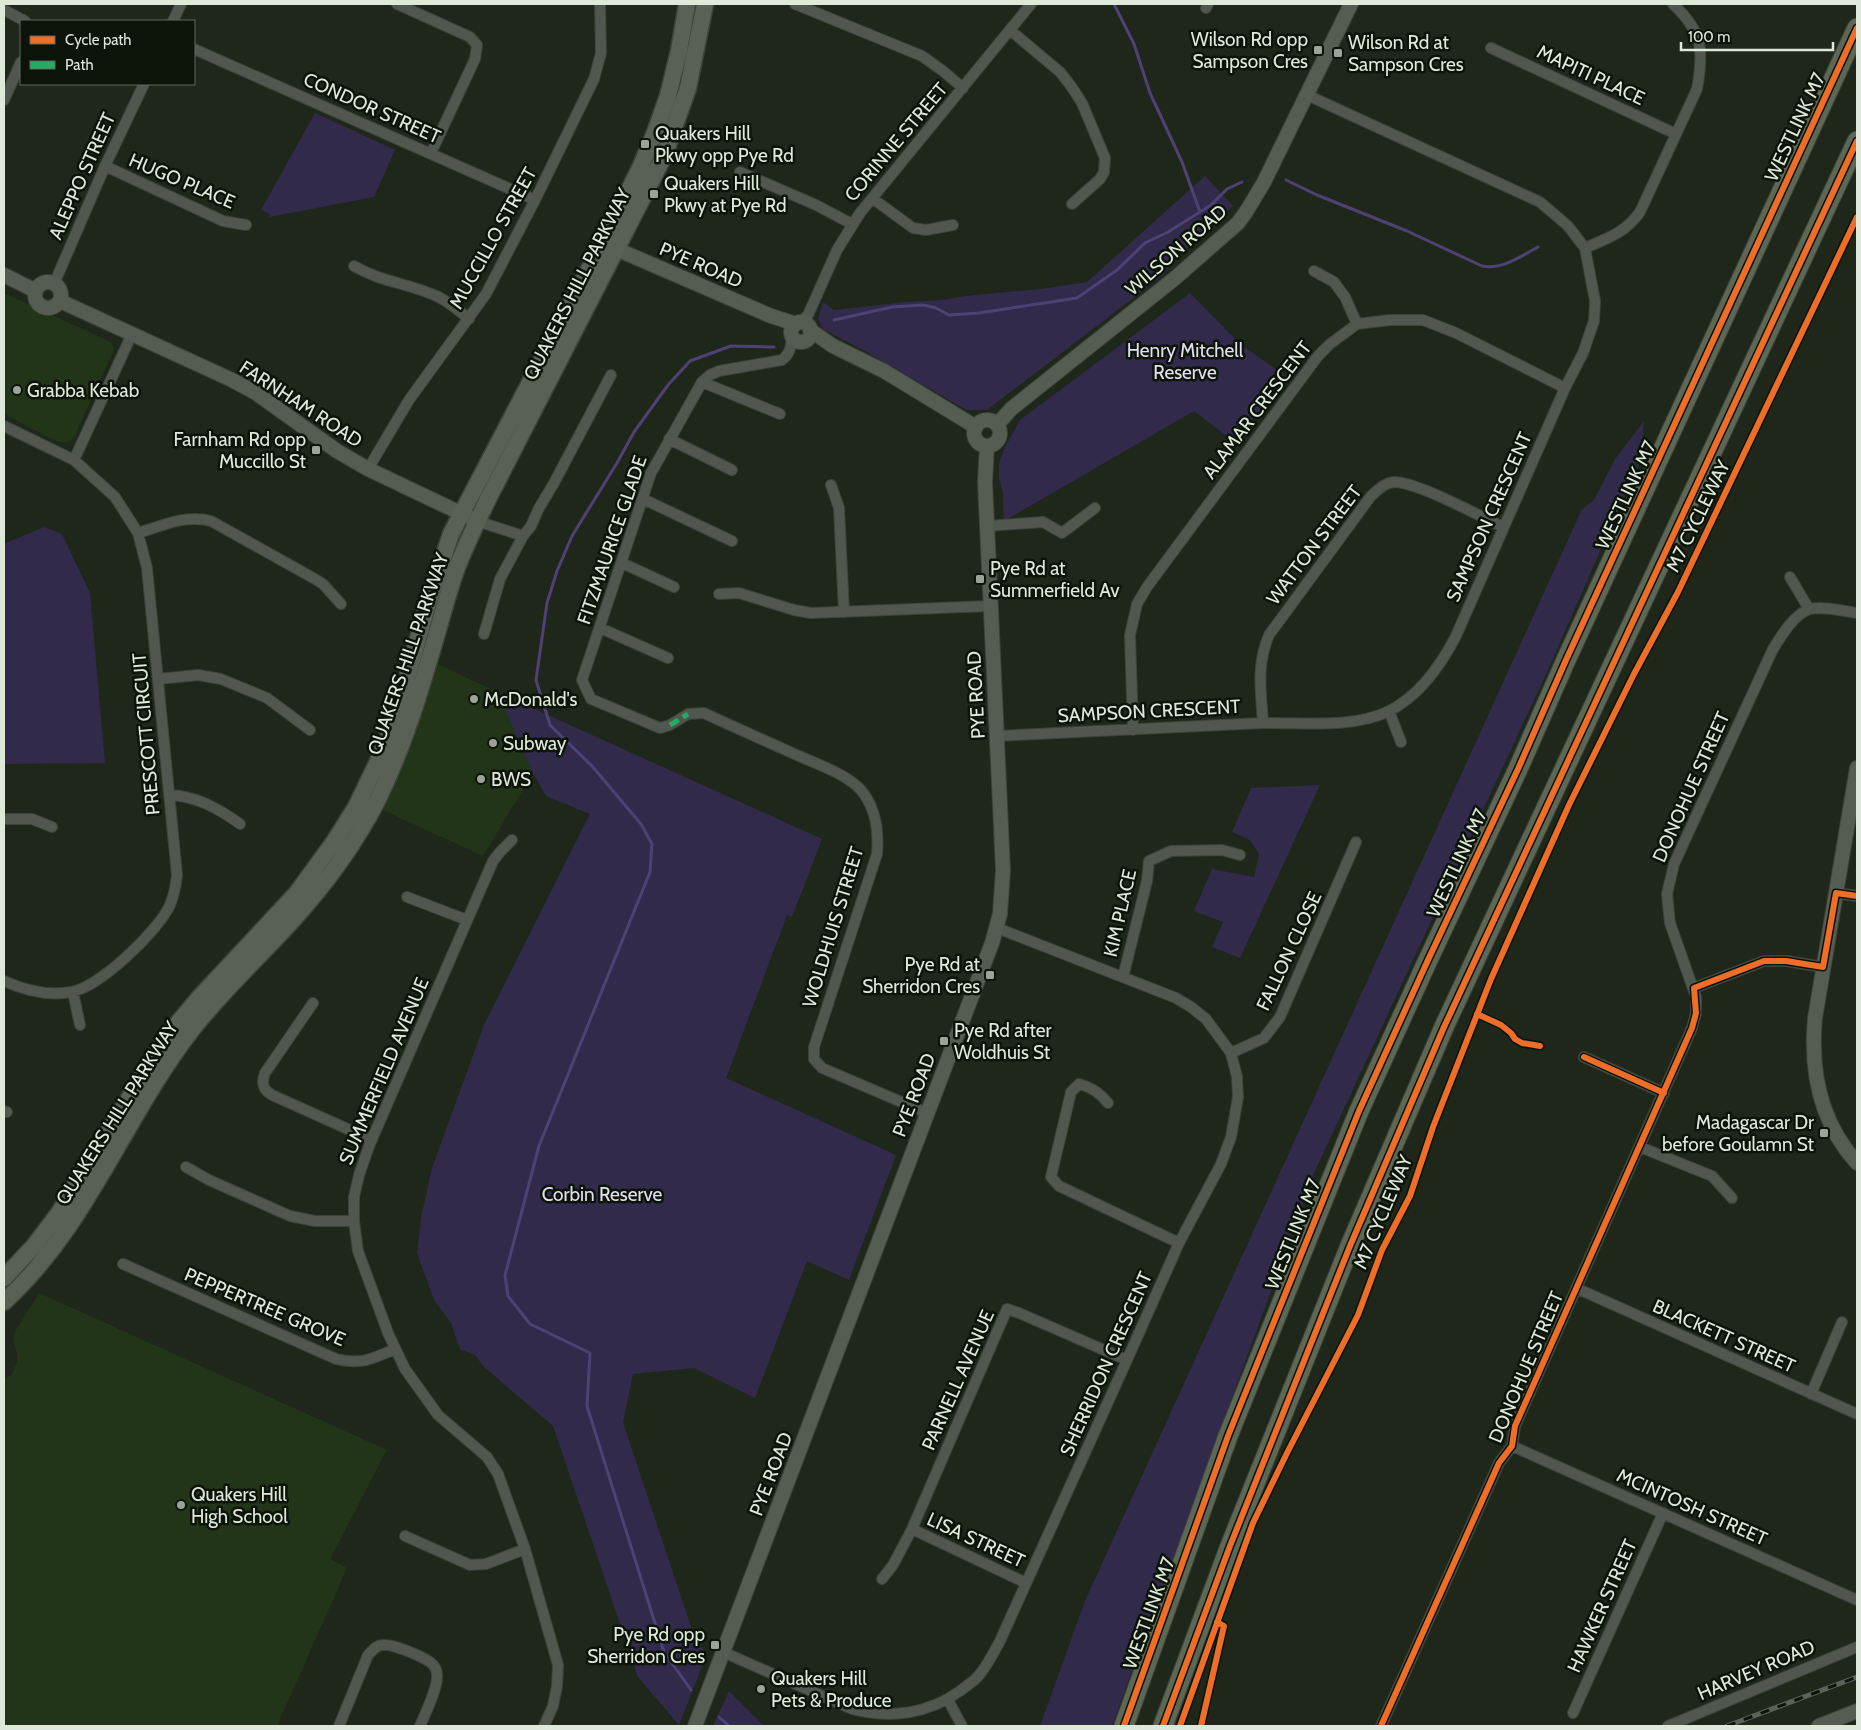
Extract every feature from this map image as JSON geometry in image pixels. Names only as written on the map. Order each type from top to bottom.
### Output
[{"type":"highway","name":"WESTLINK M7","points":[[1124,1726],[1228,1436],[1358,1111],[1514,777],[1570,651],[1857,28]]},
{"type":"highway","points":[[1164,1726],[1230,1546],[1342,1264],[1444,1027],[1857,141]]},
{"type":"main road","name":"QUAKERS HILL PARKWAY","points":[[4,1278],[34,1246],[59,1213],[168,1035],[198,999],[296,894],[334,842],[356,807],[380,757],[396,717],[428,603],[460,514],[641,166],[656,130],[672,78],[687,4]]},
{"type":"main road","name":"QUAKERS HILL PARKWAY","points":[[4,1302],[46,1256],[74,1219],[94,1189],[159,1076],[191,1031],[315,894],[361,830],[379,796],[401,742],[419,693],[454,576],[477,521],[664,156],[679,119],[694,65],[705,4]]},
{"type":"street","points":[[173,20],[181,4]]},
{"type":"street","points":[[397,4],[470,38],[476,45],[475,59],[431,153]]},
{"type":"street","name":"MUCCILLO STREET","points":[[368,469],[409,400],[486,294],[535,200],[594,79],[601,53],[600,4]]},
{"type":"street","points":[[796,4],[922,56],[943,70],[963,88]]},
{"type":"street","name":"CORINNE STREET","points":[[800,332],[837,250],[852,224],[1031,4]]},
{"type":"street","name":"WILSON ROAD","points":[[997,425],[1011,409],[1174,279],[1238,223],[1264,182],[1351,4]]},
{"type":"street","points":[[1585,248],[1620,233],[1632,224],[1640,212],[1696,89],[1700,70],[1698,35],[1687,17],[1673,4]]},
{"type":"street","points":[[7,9],[24,20]]},
{"type":"street","points":[[1010,30],[1060,72],[1071,86],[1082,103],[1105,158],[1104,172],[1100,178],[1072,204]]},
{"type":"street","name":"MAPITI PLACE","points":[[1490,48],[1676,134]]},
{"type":"street","name":"CONDOR STREET","points":[[195,49],[535,200]]},
{"type":"street","points":[[4,100],[20,64]]},
{"type":"street","name":"ALEPPO STREET","points":[[54,284],[105,166],[144,85]]},
{"type":"street","name":"SAMPSON CRESCENT","points":[[997,736],[1263,723],[1340,722],[1368,718],[1389,711],[1410,696],[1429,678],[1445,656],[1565,388],[1583,353],[1594,321],[1595,301],[1585,248],[1568,226],[1540,202],[1307,95]]},
{"type":"street","name":"HUGO PLACE","points":[[105,166],[223,221],[246,224]]},
{"type":"street","points":[[740,172],[816,205],[852,224]]},
{"type":"street","points":[[872,198],[913,228],[926,230],[953,225]]},
{"type":"street","name":"PYE ROAD","points":[[602,242],[771,316],[800,332],[884,371],[976,427]]},
{"type":"street","points":[[354,266],[375,277],[433,294],[469,319]]},
{"type":"street","points":[[1314,271],[1334,282],[1345,297],[1357,324]]},
{"type":"street","points":[[4,275],[36,291]]},
{"type":"street","points":[[44,283],[54,284],[58,286],[61,294],[60,301],[54,307],[42,307],[36,298],[36,291],[44,283]]},
{"type":"street","name":"FARNHAM ROAD","points":[[60,301],[256,393],[337,451],[368,469],[460,514],[521,540]]},
{"type":"street","name":"ALAMAR CRESCENT","points":[[1133,730],[1130,635],[1137,604],[1147,587],[1318,356],[1330,344],[1357,324],[1390,320],[1423,320],[1456,334],[1565,388]]},
{"type":"street","points":[[780,414],[702,382],[710,375],[719,371],[782,360],[786,357],[800,332]]},
{"type":"street","points":[[74,460],[132,334]]},
{"type":"street","points":[[484,634],[503,575],[611,375]]},
{"type":"street","name":"FITZMAURICE GLADE","points":[[688,714],[670,725],[660,728],[591,699],[582,680],[651,473],[702,382]]},
{"type":"street","points":[[990,420],[999,428],[1000,437],[995,444],[982,446],[974,435],[976,427],[978,423],[990,420]]},
{"type":"street","name":"PRESCOTT CIRCUIT","points":[[4,426],[74,460],[115,497],[138,533],[147,568],[176,875],[170,905],[160,920],[122,962],[103,976],[73,992],[59,993],[24,989],[4,981]]},
{"type":"street","points":[[669,439],[732,470]]},
{"type":"street","name":"PYE ROAD","points":[[695,1726],[997,928],[1003,886],[985,482],[986,446]]},
{"type":"street","name":"WATTON STREET","points":[[1263,723],[1260,667],[1262,651],[1269,635],[1371,496],[1381,486],[1393,482],[1421,489],[1503,527]]},
{"type":"street","points":[[831,485],[839,508],[844,612]]},
{"type":"street","points":[[642,500],[732,542]]},
{"type":"street","points":[[987,526],[1043,522],[1062,533],[1096,508]]},
{"type":"street","points":[[138,533],[186,519],[198,518],[212,521],[323,584],[341,604]]},
{"type":"street","points":[[622,563],[674,588]]},
{"type":"street","points":[[1790,577],[1809,609],[1830,609],[1857,613]]},
{"type":"street","points":[[719,594],[739,593],[801,612],[819,614],[990,606]]},
{"type":"street","name":"DONOHUE STREET","points":[[1381,1726],[1499,1463],[1512,1446],[1515,1426],[1692,1028],[1696,1013],[1694,988],[1670,922],[1667,894],[1674,864],[1773,649],[1789,624],[1809,609]]},
{"type":"street","points":[[600,628],[668,658]]},
{"type":"street","points":[[158,679],[198,675],[220,679],[271,701],[310,730]]},
{"type":"street","points":[[1389,711],[1401,742]]},
{"type":"street","name":"WOLDHUIS STREET","points":[[688,714],[704,713],[834,772],[859,788],[868,800],[874,812],[878,839],[877,854],[809,1061],[927,1113]]},
{"type":"street","points":[[1857,768],[1823,966],[1813,1041],[1815,1072],[1820,1095],[1830,1122],[1841,1141],[1857,1162]]},
{"type":"street","points":[[169,795],[195,799],[218,809],[240,824]]},
{"type":"street","points":[[4,818],[32,819],[52,827]]},
{"type":"street","name":"SUMMERFIELD AVENUE","points":[[512,840],[502,849],[493,862],[467,920],[372,1140],[357,1180],[353,1208],[358,1251],[395,1349],[405,1369],[432,1409],[487,1457],[495,1468],[524,1549],[558,1665],[557,1686],[553,1706],[544,1726]]},
{"type":"street","name":"FALLON CLOSE","points":[[1231,1053],[1264,1038],[1280,1018],[1356,842]]},
{"type":"street","name":"KIM PLACE","points":[[1123,977],[1147,881],[1149,861],[1171,851],[1222,850],[1240,855]]},
{"type":"street","points":[[1836,893],[1857,896]]},
{"type":"street","points":[[407,897],[467,920]]},
{"type":"street","name":"SHERRIDON CRESCENT","points":[[723,1652],[835,1702],[868,1713],[901,1714],[921,1710],[948,1700],[979,1676],[1000,1640],[1128,1360],[1179,1243],[1221,1164],[1231,1137],[1238,1097],[1237,1077],[1231,1053],[1220,1035],[1206,1018],[1176,998],[997,928]]},
{"type":"street","points":[[1694,988],[1764,961],[1786,961],[1823,966]]},
{"type":"street","points":[[73,992],[80,1026]]},
{"type":"street","points":[[313,1003],[265,1073],[263,1086],[272,1096],[372,1140]]},
{"type":"street","points":[[1584,1057],[1664,1092]]},
{"type":"street","points":[[1108,1104],[1100,1093],[1089,1086],[1079,1084],[1071,1092],[1051,1177],[1059,1186],[1179,1243]]},
{"type":"street","points":[[1640,1147],[1712,1176],[1732,1198]]},
{"type":"street","points":[[186,1167],[209,1180],[290,1216],[315,1221],[354,1221]]},
{"type":"street","name":"PEPPERTREE GROVE","points":[[123,1264],[336,1359],[360,1362],[395,1349]]},
{"type":"street","name":"BLACKETT STREET","points":[[1576,1288],[1857,1414]]},
{"type":"street","name":"PARNELL AVENUE","points":[[882,1580],[894,1565],[912,1529],[1007,1309],[1128,1360]]},
{"type":"street","points":[[1811,1394],[1842,1322]]},
{"type":"street","name":"MCINTOSH STREET","points":[[1512,1446],[1857,1600]]},
{"type":"street","name":"HAWKER STREET","points":[[1573,1713],[1663,1513]]},
{"type":"street","name":"LISA STREET","points":[[912,1529],[1026,1582]]},
{"type":"street","points":[[404,1536],[470,1565],[486,1564],[524,1549]]},
{"type":"street","points":[[339,1726],[368,1655],[375,1647],[384,1644],[402,1649],[431,1663],[436,1669],[437,1676],[434,1687],[420,1726]]},
{"type":"street","name":"HARVEY ROAD","points":[[1668,1726],[1857,1647]]},
{"type":"street","points":[[948,1700],[962,1726]]},
{"type":"street","points":[[1818,1726],[1857,1710]]},
{"type":"shaded area","points":[[4,293],[111,342],[114,349],[75,435],[70,441],[64,443],[56,441],[4,414]]},
{"type":"shaded area","points":[[429,660],[497,692],[533,773],[483,856],[374,806]]},
{"type":"shaded area","name":"Quakers Hill High School","points":[[39,1293],[387,1450],[330,1559],[347,1568],[277,1726],[4,1726],[4,1380],[12,1374],[17,1362],[17,1353],[13,1340],[14,1333]]},
{"type":"green space","points":[[315,113],[395,150],[374,197],[269,217],[270,214],[261,210]]},
{"type":"green space","points":[[1205,176],[1233,206],[1178,257],[1162,276],[987,410],[966,410],[865,351],[823,329],[818,319],[823,302],[834,310],[942,300],[1087,282]]},
{"type":"green space","name":"Henry Mitchell Reserve","points":[[1190,293],[1241,345],[1289,378],[1233,441],[1194,411],[1004,521],[999,463],[1004,449],[1020,420]]},
{"type":"green space","points":[[1644,421],[1640,460],[1547,672],[1314,1173],[1112,1726],[1040,1726],[1085,1601],[1582,509],[1594,500],[1615,459]]},
{"type":"green space","points":[[44,527],[62,534],[90,593],[105,763],[4,764],[4,544]]},
{"type":"green space","name":"Corbin Reserve","points":[[497,692],[822,839],[792,917],[787,915],[726,1078],[896,1155],[849,1280],[807,1261],[755,1398],[694,1368],[633,1374],[623,1422],[696,1642],[707,1654],[679,1725],[638,1677],[553,1426],[483,1366],[476,1356],[460,1349],[451,1323],[434,1300],[417,1253],[421,1218],[432,1168],[484,1025],[590,814],[546,796],[533,773]]},
{"type":"green space","points":[[1320,785],[1240,958],[1212,947],[1223,922],[1194,911],[1212,869],[1254,877],[1259,854],[1250,840],[1232,832],[1251,788]]},
{"type":"green space","points":[[729,1691],[764,1726],[713,1726]]},
{"type":"waterway","points":[[1114,4],[1134,44],[1150,93],[1182,162],[1200,212]]},
{"type":"waterway","points":[[1286,180],[1317,195],[1407,231],[1482,266],[1489,267],[1504,264],[1538,247]]},
{"type":"waterway","points":[[834,320],[892,307],[923,305],[936,308],[949,315],[979,313],[1077,298],[1117,270],[1145,243],[1168,232],[1200,212],[1211,205],[1227,189],[1242,182]]},
{"type":"waterway","points":[[691,1690],[664,1652],[587,1406],[590,1353],[530,1324],[508,1296],[505,1275],[539,1146],[650,872],[652,844],[641,824],[592,766],[550,725],[536,680],[547,603],[557,571],[572,536],[634,432],[668,385],[690,361],[731,346],[774,347]]},
{"type":"waterway","points":[[719,1717],[729,1726]]},
{"type":"railway","points":[[1727,1726],[1857,1677]]},
{"type":"marked path","points":[[670,725],[688,714]]},
{"type":"cycle path","points":[[1124,1726],[1228,1436],[1359,1111],[1518,769],[1566,660],[1857,28]]},
{"type":"cycle path","name":"M7 CYCLEWAY","points":[[1163,1726],[1230,1546],[1350,1246],[1444,1027],[1857,141]]},
{"type":"cycle path","name":"M7 CYCLEWAY","points":[[1180,1726],[1253,1523],[1358,1315],[1382,1250],[1410,1196],[1433,1127],[1491,979],[1569,805],[1634,674],[1678,592],[1857,217]]},
{"type":"cycle path","points":[[1381,1726],[1499,1463],[1512,1446],[1515,1426],[1692,1028],[1696,1013],[1694,988],[1764,961],[1786,961],[1823,967],[1836,893],[1857,896]]},
{"type":"cycle path","points":[[1477,1014],[1501,1025],[1515,1039],[1522,1043],[1540,1046]]},
{"type":"cycle path","points":[[1584,1057],[1664,1093]]},
{"type":"cycle path","points":[[1201,1726],[1224,1626],[1217,1622]]},
{"type":"place","name":"Wilson Rd opp Sampson Cres","points":[[1318,50]]},
{"type":"place","name":"Wilson Rd at Sampson Cres","points":[[1338,53]]},
{"type":"place","name":"Quakers Hill Pkwy opp Pye Rd","points":[[645,144]]},
{"type":"place","name":"Quakers Hill Pkwy at Pye Rd","points":[[654,194]]},
{"type":"place","name":"Grabba Kebab","points":[[17,390]]},
{"type":"place","name":"Farnham Rd opp Muccillo St","points":[[316,450]]},
{"type":"place","name":"Pye Rd at Summerfield Av","points":[[980,579]]},
{"type":"place","name":"McDonald's","points":[[474,699]]},
{"type":"place","name":"Subway","points":[[493,743]]},
{"type":"place","name":"BWS","points":[[481,779]]},
{"type":"place","name":"Pye Rd at Sherridon Cres","points":[[990,975]]},
{"type":"place","name":"Pye Rd after Woldhuis St","points":[[944,1041]]},
{"type":"place","name":"Madagascar Dr before Goulamn St","points":[[1824,1133]]},
{"type":"place","name":"Quakers Hill High School","points":[[181,1505]]},
{"type":"place","name":"Pye Rd opp Sherridon Cres","points":[[715,1645]]},
{"type":"place","name":"Quakers Hill Pets & Produce","points":[[761,1689]]}]
